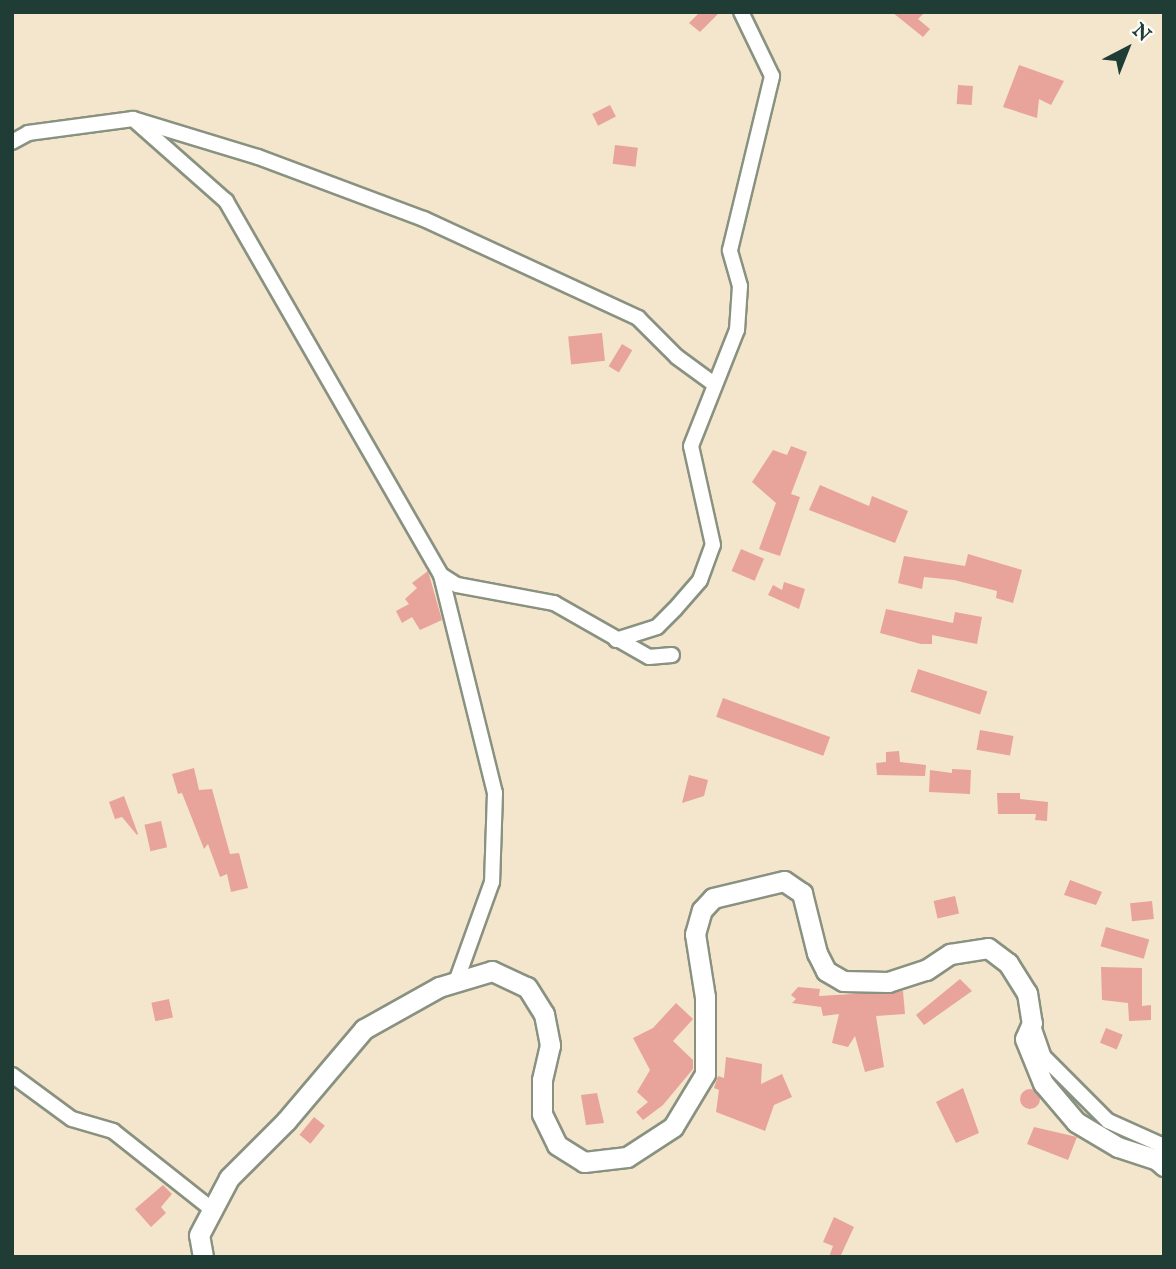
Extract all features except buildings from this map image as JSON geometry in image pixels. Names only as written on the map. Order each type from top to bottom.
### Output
[{"type":"street","points":[[616,640],[657,627],[700,580],[713,545],[691,446],[737,330],[740,286],[730,250],[772,76],[741,12]]},
{"type":"street","points":[[12,142],[28,133],[133,119],[258,157],[424,219],[638,317],[677,357],[715,384]]},
{"type":"street","points":[[133,119],[226,201],[441,575],[495,793],[492,882],[456,982]]},
{"type":"street","points":[[441,575],[457,585],[554,603],[649,657],[673,655]]},
{"type":"street","points":[[203,1257],[199,1236],[210,1208],[229,1178],[286,1121],[364,1029],[456,982],[492,971],[527,987],[544,1014],[550,1045],[542,1080],[542,1114],[557,1145],[584,1162],[627,1157],[673,1126],[705,1074],[705,997],[695,934],[702,910],[713,898],[783,881],[802,893],[821,962],[826,971],[843,981],[888,982],[926,970],[950,954],[988,948],[1008,963],[1027,993],[1032,1023],[1044,1057],[1108,1121],[1164,1146]]},
{"type":"street","points":[[1032,1023],[1025,1039],[1043,1083],[1076,1122],[1118,1147],[1156,1159],[1164,1166]]},
{"type":"street","points":[[12,1075],[72,1119],[113,1131],[210,1208]]}]
